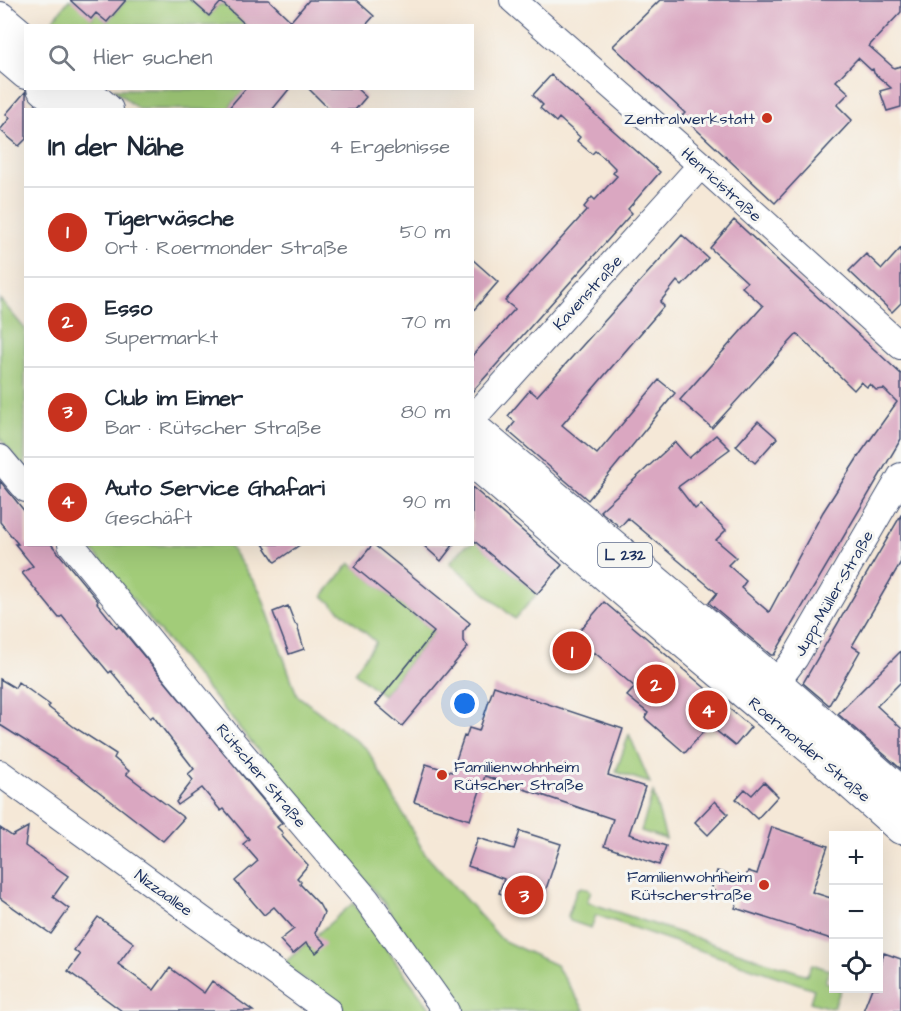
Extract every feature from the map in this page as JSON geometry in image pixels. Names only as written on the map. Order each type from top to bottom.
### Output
[{"type":"main road","points":[[0,18],[24,38]]},
{"type":"main road","points":[[0,51],[24,71]]},
{"type":"main road","points":[[45,90],[66,108]]},
{"type":"main road","points":[[84,90],[105,108]]},
{"type":"main road","name":"Roermonder Straße","points":[[474,429],[768,695],[828,762],[901,828]]},
{"type":"main road","name":"Roermonder Straße","points":[[474,462],[768,695],[901,793]]},
{"type":"street","name":"Henricistraße","points":[[513,0],[701,165],[901,346]]},
{"type":"street","name":"Kavenstraße","points":[[474,417],[701,165]]},
{"type":"street","points":[[0,458],[24,487]]},
{"type":"street","name":"Jupp-Müller-Straße","points":[[768,695],[795,658],[901,476]]},
{"type":"street","name":"Rütscher Straße","points":[[73,546],[234,744],[367,900],[446,1011]]},
{"type":"street","name":"Nizzaallee","points":[[0,773],[328,1011]]},
{"type":"green space","points":[[69,0],[81,0],[92,18],[96,12],[107,22],[126,0],[191,0],[209,16],[218,5],[224,5],[246,24],[50,24]]},
{"type":"green space","points":[[115,90],[245,90],[230,106],[232,108],[137,108]]},
{"type":"green space","points":[[0,299],[24,328],[24,468],[0,438]]},
{"type":"green space","points":[[474,540],[537,594],[515,619],[450,563],[465,546],[474,546]]},
{"type":"green space","points":[[89,546],[230,546],[260,591],[297,695],[367,749],[425,854],[502,940],[556,965],[585,1011],[458,1011],[381,899]]},
{"type":"green space","points":[[350,563],[434,632],[383,695],[354,672],[376,642],[323,596]]},
{"type":"green space","points":[[629,734],[650,783],[616,772]]},
{"type":"green space","points":[[653,792],[666,839],[641,831]]},
{"type":"green space","points":[[582,887],[591,891],[587,902],[807,975],[812,964],[829,970],[825,982],[829,984],[829,993],[839,993],[834,1007],[810,1002],[814,989],[596,915],[591,928],[570,921],[568,916],[577,889]]},
{"type":"green space","points":[[353,903],[432,1011],[347,1011],[283,964]]},
{"type":"building","points":[[70,0],[126,0],[107,22],[96,13],[91,19]]},
{"type":"building","points":[[191,0],[269,0],[291,21],[309,0],[356,0],[374,16],[367,24],[245,24],[221,2],[209,16]]},
{"type":"building","points":[[660,0],[901,0],[901,12],[869,46],[894,68],[901,66],[901,107],[887,111],[880,91],[891,88],[874,73],[873,69],[871,70],[858,58],[836,81],[849,93],[837,105],[852,120],[775,203],[682,116],[685,113],[613,46]]},
{"type":"building","points":[[551,75],[660,172],[628,209],[632,213],[474,390],[474,354],[515,309],[505,301],[587,210],[584,207],[592,197],[595,200],[617,176],[613,173],[616,169],[607,160],[595,151],[592,154],[577,141],[580,137],[559,118],[556,122],[540,108],[543,105],[533,95]]},
{"type":"building","points":[[244,90],[288,90],[274,108],[229,108]]},
{"type":"building","points":[[310,90],[358,90],[366,97],[357,108],[328,108]]},
{"type":"building","points":[[26,91],[24,141],[19,146],[0,130],[10,118],[6,114]]},
{"type":"building","points":[[734,220],[901,374],[901,439],[774,655],[771,655],[709,603],[717,593],[628,518],[620,527],[600,511],[675,442],[689,458],[716,435],[730,449],[678,487],[695,509],[700,505],[726,530],[716,540],[736,557],[728,565],[746,581],[741,588],[769,612],[823,512],[897,402],[884,389],[876,390],[870,384],[867,387],[861,382],[854,390],[797,334],[712,428],[680,400],[763,306],[742,287],[747,282],[710,248]]},
{"type":"building","points":[[682,235],[708,258],[682,286],[677,281],[660,302],[664,306],[562,425],[597,454],[659,380],[675,393],[588,500],[508,431],[515,422],[508,416],[530,390],[537,396]]},
{"type":"building","points":[[901,248],[901,303],[892,312],[849,271],[866,254],[882,269]]},
{"type":"building","points":[[474,261],[498,282],[474,310]]},
{"type":"building","points":[[758,421],[777,438],[755,463],[736,446]]},
{"type":"building","points":[[0,481],[24,511],[24,546],[53,546],[117,628],[119,626],[282,823],[277,827],[283,833],[281,835],[308,865],[297,878],[324,913],[315,933],[326,944],[316,953],[306,943],[293,954],[280,940],[294,929],[274,907],[264,915],[235,881],[258,861],[243,844],[249,839],[224,809],[221,811],[202,788],[178,805],[176,802],[193,780],[188,774],[194,769],[153,716],[150,718],[62,616],[59,618],[22,573],[33,566],[0,522]]},
{"type":"building","points":[[474,489],[562,565],[537,594],[474,541]]},
{"type":"building","points":[[901,515],[901,562],[852,646],[860,651],[829,705],[803,683]]},
{"type":"building","points":[[264,546],[298,546],[275,562]]},
{"type":"building","points":[[371,546],[375,546],[470,623],[463,632],[463,641],[468,647],[402,726],[376,704],[434,632],[354,567]]},
{"type":"building","points":[[424,546],[452,546],[441,561]]},
{"type":"building","points":[[604,602],[751,727],[735,746],[709,725],[685,753],[645,718],[648,713],[627,696],[635,687],[594,652],[580,668],[554,646],[564,634],[571,641]]},
{"type":"building","points":[[288,606],[297,625],[304,649],[289,654],[273,612]]},
{"type":"building","points":[[901,651],[901,682],[877,706],[901,728],[901,769],[838,714]]},
{"type":"building","points":[[0,679],[15,688],[18,682],[50,705],[48,707],[74,727],[116,754],[114,758],[129,771],[126,774],[184,818],[163,841],[67,767],[0,725]]},
{"type":"building","name":"Familienwohnheim Rütscher Straße","points":[[494,686],[623,729],[608,775],[645,787],[629,834],[666,846],[659,865],[604,846],[613,819],[485,776],[470,820],[414,802],[426,764],[452,772],[469,728],[479,731]]},
{"type":"building","points":[[764,782],[778,796],[757,819],[736,799],[745,789],[752,795]]},
{"type":"building","points":[[715,801],[728,814],[708,835],[695,822]]},
{"type":"building","points":[[28,827],[25,846],[68,876],[53,897],[69,909],[51,934],[0,898],[0,828],[12,836]]},
{"type":"building","name":"Familienwohnheim Rütscherstraße","points":[[772,827],[828,846],[812,892],[829,897],[829,938],[735,908],[739,899],[711,890],[717,871],[745,880],[748,871],[757,874]]},
{"type":"building","points":[[520,831],[561,844],[540,907],[499,893],[504,879],[468,866],[478,838],[514,849]]},
{"type":"building","points":[[98,917],[134,943],[118,964],[154,990],[170,968],[204,993],[212,981],[253,1011],[122,1011],[68,971],[80,955],[74,950]]},
{"type":"building","points":[[884,953],[901,959],[901,1011],[863,1011],[870,993],[883,993]]},
{"type":"place","name":"Zentralwerkstatt","points":[[767,118]]},
{"type":"place","name":"Tigerwäsche","points":[[572,651]]},
{"type":"place","name":"Esso","points":[[656,684]]},
{"type":"place","name":"Auto Service Ghafari","points":[[708,710]]},
{"type":"place","name":"Familienwohnheim Rütscher Straße","points":[[442,775]]},
{"type":"place","name":"Familienwohnheim Rütscherstraße","points":[[764,885]]},
{"type":"place","name":"Club im Eimer","points":[[524,895]]}]
